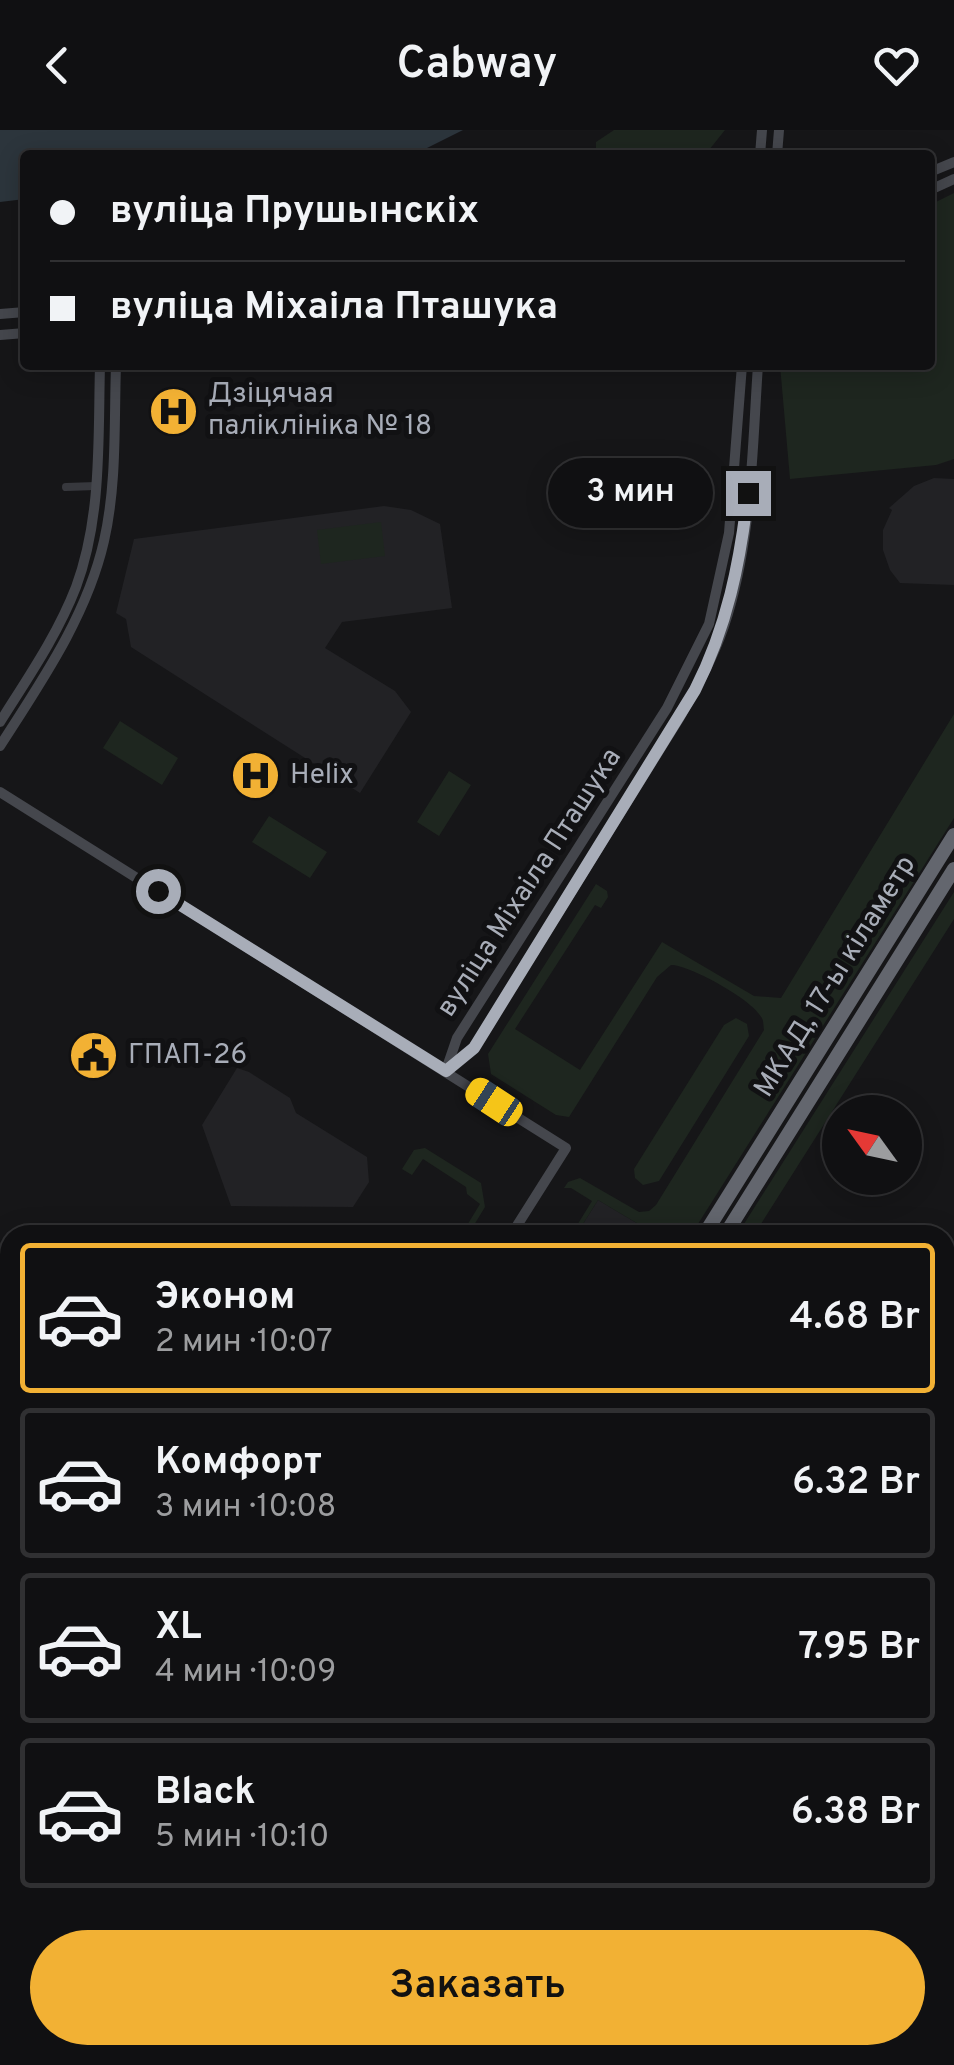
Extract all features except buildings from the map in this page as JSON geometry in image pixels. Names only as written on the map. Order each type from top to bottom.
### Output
[{"type":"highway","name":"МКАД, 17-ы кіламетр","points":[[710,1225],[954,835]]},
{"type":"highway","name":"МКАД, 17-ы кіламетр","points":[[731,1225],[954,869]]},
{"type":"street","points":[[0,722],[45,650],[75,589],[91,533],[100,370]]},
{"type":"street","points":[[0,746],[56,656],[86,596],[104,540],[112,486],[116,370]]},
{"type":"street","name":"вуліца Міхаіла Пташука","points":[[446,1071],[457,1038],[667,708],[709,624],[729,534],[742,370]]},
{"type":"street","name":"вуліца Міхаіла Пташука","points":[[446,1071],[474,1048],[680,716],[708,664],[734,592],[744,537],[758,370]]},
{"type":"street","points":[[66,487],[112,486]]},
{"type":"street","points":[[0,792],[566,1148],[517,1225]]},
{"type":"shaded area","points":[[0,130],[463,130],[423,150],[20,150],[20,200],[0,202]]},
{"type":"shaded area","points":[[614,130],[725,130],[709,150],[596,150],[596,142]]},
{"type":"shaded area","points":[[954,193],[954,459],[936,465],[790,479],[780,370],[935,370],[935,202]]},
{"type":"shaded area","points":[[934,478],[954,479],[954,585],[900,583],[883,550],[883,530],[892,510],[889,508],[914,486]]},
{"type":"shaded area","points":[[384,506],[411,510],[440,524],[452,608],[342,622],[325,648],[395,691],[411,712],[360,793],[131,647],[126,619],[116,613],[134,539]]},
{"type":"shaded area","points":[[381,522],[385,556],[321,564],[317,530]]},
{"type":"shaded area","points":[[954,714],[954,818],[697,1225],[640,1225],[598,1200],[582,1225],[577,1225],[592,1201],[564,1188],[580,1178],[639,1212],[656,1205],[764,1030],[761,1016],[731,991],[704,976],[671,965],[657,977],[569,1117],[556,1115],[491,1074],[488,1054],[596,884],[607,891],[608,897],[601,908],[595,905],[515,1029],[580,1070],[662,942],[754,996],[781,998]]},
{"type":"shaded area","points":[[120,721],[178,758],[162,785],[103,748]]},
{"type":"shaded area","points":[[449,771],[471,785],[439,836],[417,822]]},
{"type":"shaded area","points":[[269,816],[327,852],[310,878],[252,842]]},
{"type":"shaded area","points":[[954,892],[954,919],[843,1095],[826,1095]]},
{"type":"shaded area","points":[[736,1018],[747,1024],[749,1036],[659,1181],[643,1185],[635,1178],[634,1169],[724,1025]]},
{"type":"shaded area","points":[[237,1068],[290,1098],[296,1113],[367,1157],[369,1182],[353,1207],[231,1206],[202,1125]]},
{"type":"shaded area","points":[[822,1101],[822,1128],[760,1225],[743,1225]]},
{"type":"shaded area","points":[[425,1148],[481,1183],[485,1207],[474,1225],[467,1225],[480,1204],[467,1194],[466,1187],[423,1159],[412,1175],[402,1169],[414,1150]]},
{"type":"shaded area","points":[[598,1200],[640,1225],[582,1225]]},
{"type":"place","name":"Дзіцячая паліклініка № 18","points":[[173,411]]},
{"type":"place","name":"Helix","points":[[255,776]]},
{"type":"place","name":"ГПАП-26","points":[[93,1056]]},
{"type":"route","points":[[158,891],[446,1071],[474,1048],[695,690],[724,626],[734,592],[748,493]]}]
